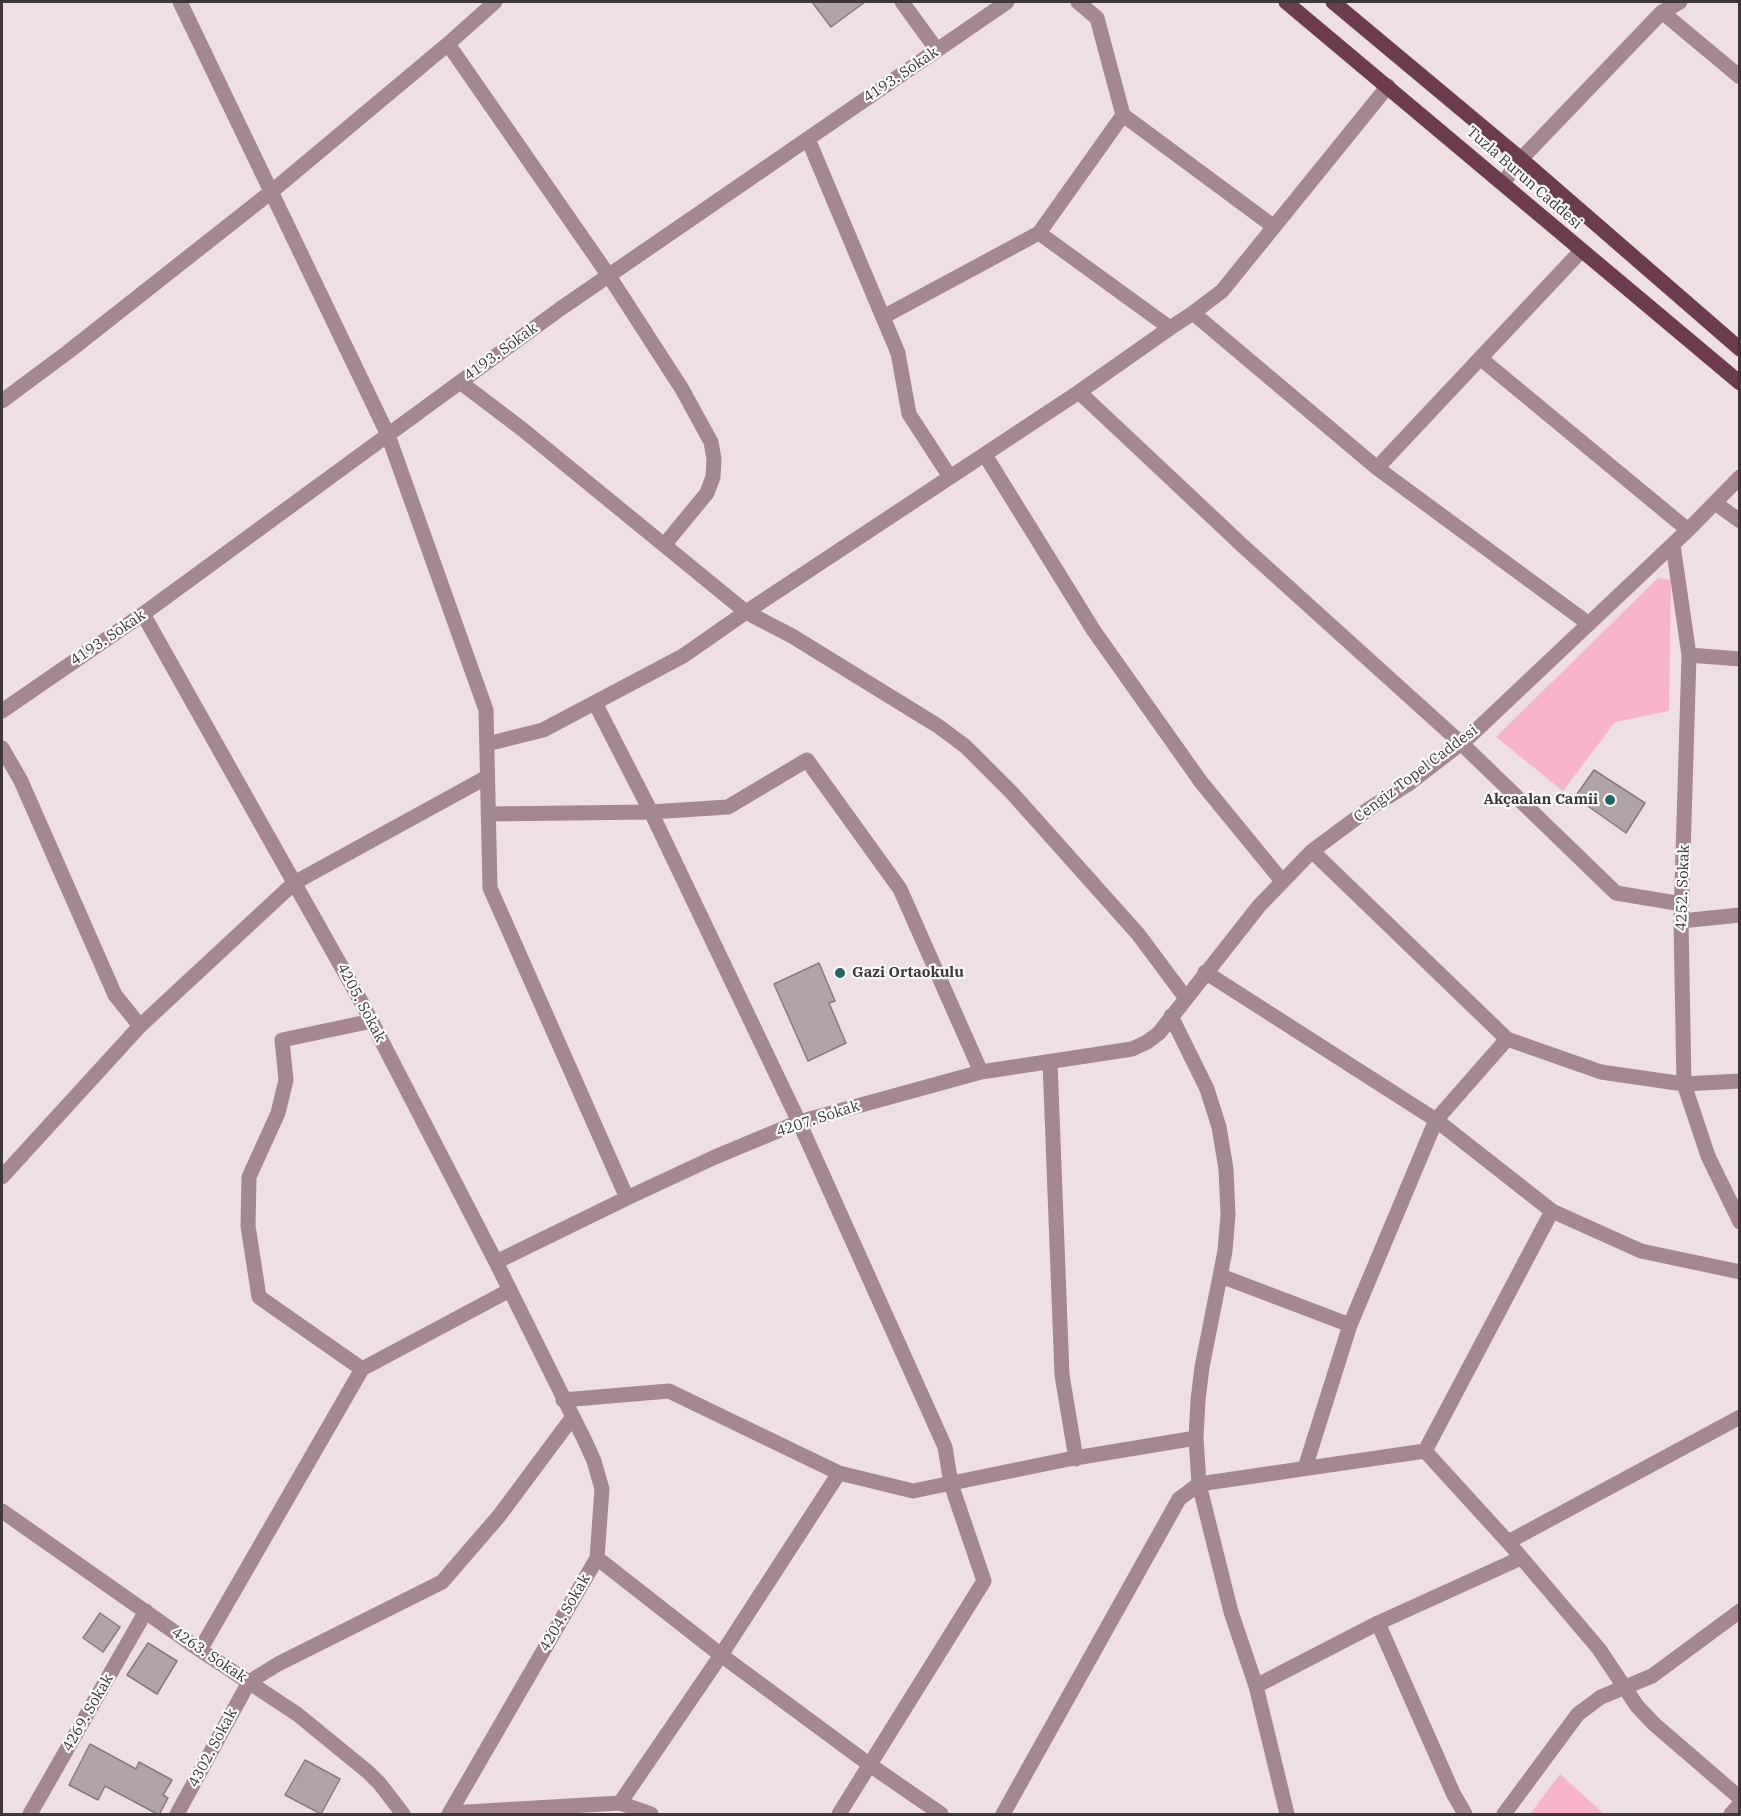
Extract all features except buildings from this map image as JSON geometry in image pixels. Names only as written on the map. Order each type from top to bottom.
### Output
[{"type":"main road","name":"Tuzla Burun Caddesi","points":[[1286,2],[1740,383]]},
{"type":"main road","name":"Tuzla Burun Caddesi","points":[[1333,2],[1521,159],[1740,349]]},
{"type":"street","points":[[180,2],[388,435],[486,710],[490,888],[627,1198]]},
{"type":"street","points":[[2,401],[271,192],[495,2]]},
{"type":"street","points":[[902,2],[937,50]]},
{"type":"street","name":"4193. Sokak","points":[[2,711],[143,614],[560,309],[1007,2]]},
{"type":"street","points":[[1078,2],[1097,18],[1123,115],[1273,226]]},
{"type":"street","points":[[1503,183],[1521,159],[1662,12],[1680,2]]},
{"type":"street","points":[[1662,12],[1740,77]]},
{"type":"street","points":[[448,44],[609,276],[682,389],[711,442],[714,459],[713,477],[707,493],[665,544]]},
{"type":"street","points":[[487,744],[543,730],[683,656],[1079,392],[1193,313],[1222,291],[1388,86]]},
{"type":"street","points":[[883,317],[1039,233],[1123,115]]},
{"type":"street","points":[[808,139],[898,353],[909,414],[950,477]]},
{"type":"street","points":[[1039,233],[1170,328]]},
{"type":"street","points":[[1377,468],[1581,250]]},
{"type":"street","points":[[1193,313],[1377,468],[1589,624]]},
{"type":"street","points":[[1480,358],[1688,531]]},
{"type":"street","points":[[460,382],[522,429],[746,612],[792,636],[938,726],[965,746],[1012,793],[1138,934],[1185,998]]},
{"type":"street","points":[[1079,392],[1244,547],[1461,744],[1616,893],[1682,904]]},
{"type":"street","points":[[985,455],[1101,640],[1201,782],[1282,881]]},
{"type":"street","name":"Cengiz Topel Caddesi","points":[[1159,1034],[1205,972],[1259,906],[1312,851],[1370,808],[1407,785],[1461,744],[1688,531],[1740,477]]},
{"type":"street","points":[[1715,502],[1740,521]]},
{"type":"street","name":"4252. Sokak","points":[[1673,545],[1689,655],[1681,921],[1683,1084],[1708,1156],[1740,1222]]},
{"type":"street","name":"4205. Sokak","points":[[143,614],[372,1021],[496,1262],[563,1400]]},
{"type":"street","points":[[1689,655],[1740,660]]},
{"type":"street","points":[[595,703],[651,812],[799,1122],[945,1447],[951,1484],[984,1581],[839,1815]]},
{"type":"street","points":[[2,748],[21,781],[115,995],[131,1018],[140,1026]]},
{"type":"street","points":[[488,814],[651,812],[728,807],[807,760],[900,889],[981,1072]]},
{"type":"street","points":[[2,1177],[140,1026],[294,883],[488,777]]},
{"type":"street","points":[[1312,851],[1507,1039],[1601,1072],[1683,1084],[1740,1081]]},
{"type":"street","points":[[1681,921],[1740,915]]},
{"type":"street","points":[[1205,972],[1436,1120],[1552,1211],[1641,1251],[1740,1272]]},
{"type":"street","points":[[1171,1016],[1207,1089],[1219,1127],[1226,1169],[1228,1215],[1225,1251],[1202,1367],[1198,1400],[1196,1438],[1199,1484],[1232,1612],[1256,1686],[1287,1815]]},
{"type":"street","points":[[362,1370],[260,1297],[248,1226],[249,1177],[278,1113],[286,1080],[282,1040],[372,1021]]},
{"type":"street","name":"4207. Sokak","points":[[496,1262],[715,1157],[799,1122],[981,1072],[1132,1049],[1159,1034]]},
{"type":"street","points":[[1305,1468],[1350,1325],[1436,1120],[1507,1039]]},
{"type":"street","points":[[1050,1062],[1062,1375],[1076,1459]]},
{"type":"street","points":[[1425,1451],[1552,1211]]},
{"type":"street","points":[[1221,1276],[1350,1325]]},
{"type":"street","points":[[200,1650],[362,1370],[510,1290]]},
{"type":"street","points":[[563,1400],[669,1391],[839,1473],[914,1491],[1196,1438]]},
{"type":"street","name":"4204. Sokak","points":[[449,1814],[597,1558],[602,1489],[594,1461],[563,1400]]},
{"type":"street","points":[[1508,1542],[1740,1417]]},
{"type":"street","points":[[249,1682],[278,1664],[442,1582],[499,1516],[572,1418]]},
{"type":"street","points":[[1003,1815],[1179,1499],[1199,1484],[1425,1451]]},
{"type":"street","points":[[1425,1451],[1508,1542],[1599,1649],[1637,1706],[1654,1724],[1740,1798]]},
{"type":"street","points":[[620,1803],[722,1655],[839,1473]]},
{"type":"street","name":"4263. Sokak","points":[[2,1511],[200,1650],[297,1714],[380,1784],[404,1815]]},
{"type":"street","points":[[597,1558],[722,1655],[941,1815]]},
{"type":"street","points":[[1256,1686],[1378,1623],[1521,1558]]},
{"type":"street","name":"4269. Sokak","points":[[30,1815],[146,1611]]},
{"type":"street","points":[[1504,1815],[1578,1714],[1601,1697],[1652,1676],[1740,1611]]},
{"type":"street","points":[[1378,1623],[1448,1782],[1465,1815]]},
{"type":"street","name":"4302. Sokak","points":[[177,1815],[249,1682]]},
{"type":"street","points":[[449,1814],[620,1803],[651,1815]]},
{"type":"street","points":[[1731,1815],[1740,1804]]},
{"type":"shaded area","points":[[1658,578],[1671,580],[1669,711],[1615,722],[1563,791],[1496,737]]},
{"type":"shaded area","points":[[1560,1774],[1604,1814],[1530,1814]]},
{"type":"place","name":"Akçaalan Camii","points":[[1610,800]]},
{"type":"place","name":"Gazi Ortaokulu","points":[[840,973]]}]
